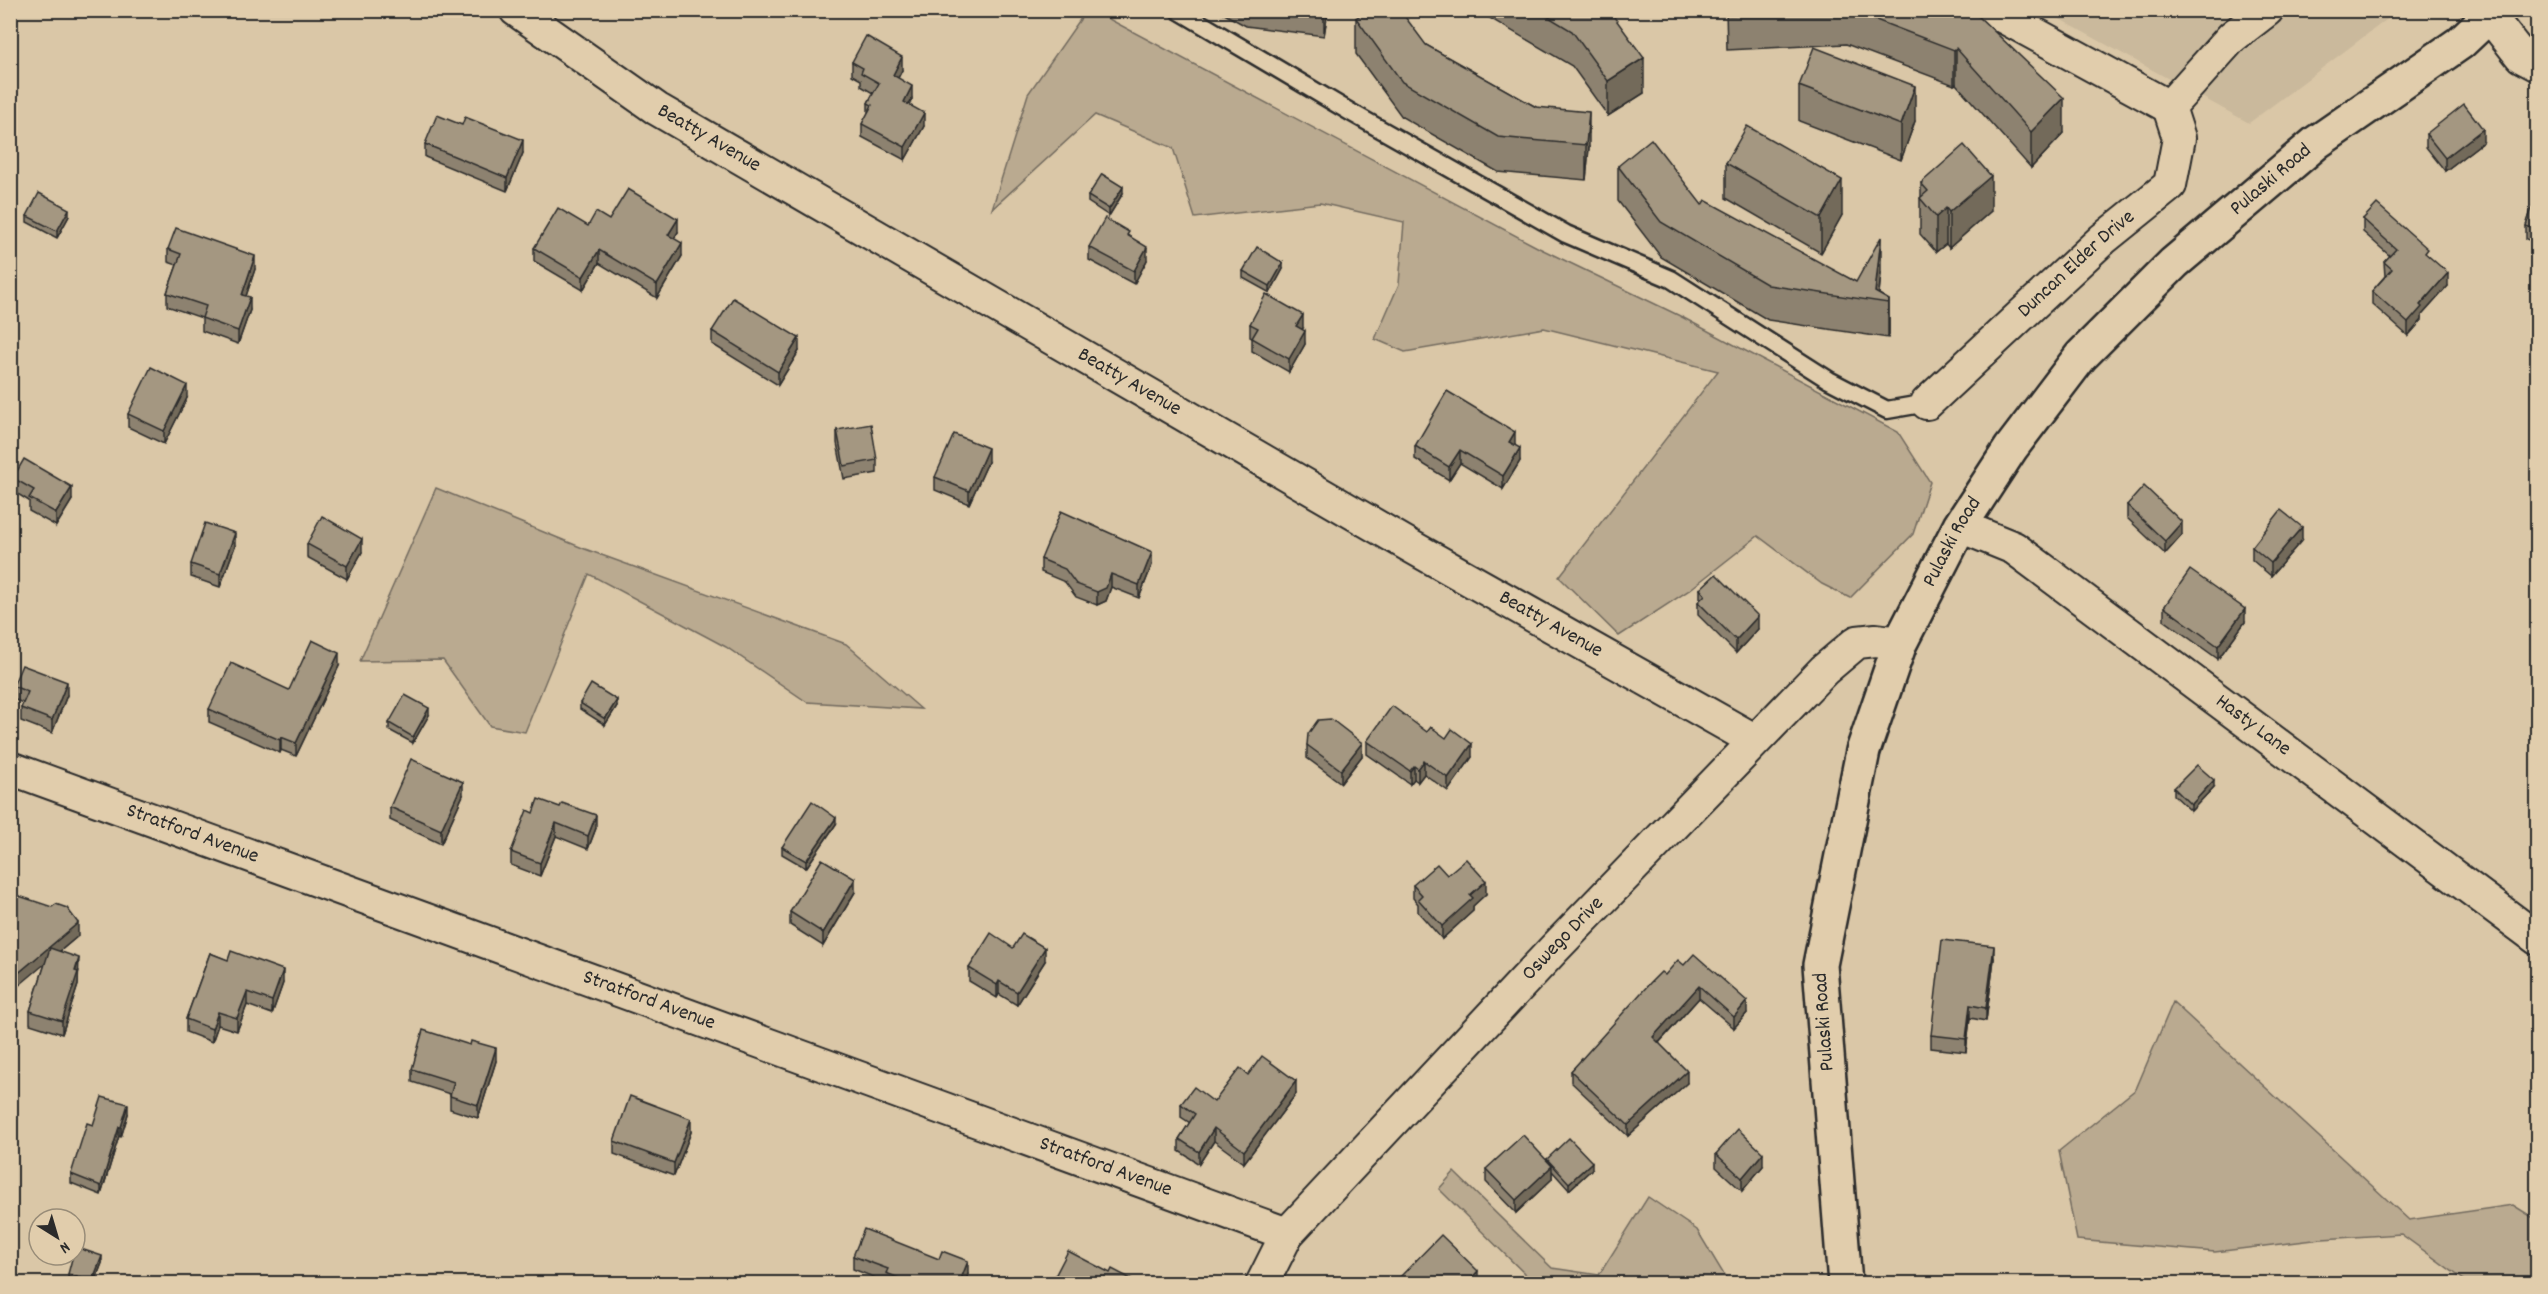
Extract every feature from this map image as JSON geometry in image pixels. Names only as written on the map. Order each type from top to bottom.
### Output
[{"type":"main road","name":"Pulaski Road","points":[[1845,1284],[1820,964],[1863,751],[1900,643],[1960,526],[2011,448],[2081,356],[2174,263],[2317,142],[2460,43],[2490,12]]},
{"type":"street","name":"Beatty Avenue","points":[[516,10],[657,110],[1412,547],[1755,740]]},
{"type":"street","points":[[1991,10],[2169,107],[2232,37],[2266,10]]},
{"type":"street","points":[[2490,12],[2521,56],[2538,65]]},
{"type":"street","name":"Duncan Elder Drive","points":[[1927,403],[2103,239],[2170,185],[2179,138],[2169,107]]},
{"type":"street","name":"Hasty Lane","points":[[1960,526],[2014,548],[2538,939]]},
{"type":"street","name":"Oswego Drive","points":[[1262,1284],[1287,1234],[1824,670],[1857,642],[1876,640],[1900,643]]},
{"type":"street","name":"Stratford Avenue","points":[[10,768],[1287,1234]]},
{"type":"lane","points":[[1178,10],[1352,113],[1566,234],[1671,279],[1829,381],[1887,410],[1927,403]]},
{"type":"shaded area","points":[[1086,11],[1094,11],[1539,248],[1680,316],[1898,432],[1930,482],[1913,534],[1850,598],[1822,584],[1758,536],[1688,591],[1619,636],[1559,577],[1718,371],[1544,328],[1405,352],[1375,339],[1399,284],[1404,222],[1320,203],[1195,218],[1173,148],[1095,115],[992,209],[1028,94]]},
{"type":"shaded area","points":[[2045,11],[2398,11],[2249,123]]},
{"type":"shaded area","points":[[436,488],[585,549],[846,644],[921,709],[807,702],[726,647],[589,574],[525,732],[490,726],[443,660],[360,661]]},
{"type":"shaded area","points":[[2173,1002],[2409,1220],[2513,1205],[2537,1220],[2537,1283],[2463,1283],[2464,1280],[2401,1234],[2322,1239],[2215,1252],[2077,1240],[2059,1151],[2136,1089]]},
{"type":"shaded area","points":[[1454,1172],[1552,1268],[1599,1275],[1648,1197],[1697,1230],[1729,1283],[1534,1283],[1439,1189]]},
{"type":"building","points":[[1367,10],[1400,10],[1426,45],[1536,107],[1589,112],[1586,145],[1498,137],[1402,82],[1356,18]]},
{"type":"building","points":[[1537,10],[1609,10],[1644,58],[1608,81],[1572,31]]},
{"type":"building","points":[[1727,10],[1816,10],[1727,15]]},
{"type":"building","points":[[1850,10],[1965,10],[1977,15],[2064,98],[2031,132],[1956,48],[1954,50]]},
{"type":"building","points":[[866,36],[902,57],[893,75],[912,86],[904,102],[924,113],[905,147],[862,124],[872,105],[868,103],[879,83],[861,73],[863,68],[852,62]]},
{"type":"building","points":[[1814,47],[1915,86],[1901,125],[1799,86]]},
{"type":"building","points":[[2464,104],[2483,129],[2445,158],[2426,134]]},
{"type":"building","points":[[437,115],[462,125],[465,117],[523,140],[507,178],[425,144]]},
{"type":"building","points":[[1747,126],[1842,180],[1821,218],[1726,163]]},
{"type":"building","points":[[1651,139],[1702,205],[1705,200],[1856,282],[1881,237],[1875,292],[1889,300],[1888,303],[1768,285],[1661,222],[1618,166]]},
{"type":"building","points":[[1964,145],[1991,176],[1949,212],[1946,208],[1936,217],[1920,198],[1928,191],[1921,183]]},
{"type":"building","points":[[1102,174],[1123,187],[1109,209],[1088,196]]},
{"type":"building","points":[[628,189],[678,219],[668,235],[682,243],[657,285],[599,250],[583,277],[534,248],[558,208],[588,226],[596,212],[609,220]]},
{"type":"building","points":[[2538,190],[2538,230],[2526,226]]},
{"type":"building","points":[[39,193],[69,209],[57,231],[27,216]]},
{"type":"building","points":[[2377,204],[2428,249],[2425,253],[2448,273],[2420,305],[2422,307],[2408,323],[2372,291],[2392,269],[2384,262],[2396,249],[2363,219]]},
{"type":"building","points":[[1105,218],[1129,232],[1127,235],[1147,247],[1134,271],[1089,247]]},
{"type":"building","points":[[176,228],[255,256],[242,295],[250,297],[238,331],[202,318],[206,306],[167,293],[181,254],[168,249]]},
{"type":"building","points":[[1257,247],[1283,263],[1270,286],[1243,271]]},
{"type":"building","points":[[1266,294],[1303,315],[1296,326],[1305,331],[1289,359],[1252,338],[1258,328],[1250,324]]},
{"type":"building","points":[[733,298],[799,338],[778,372],[712,331]]},
{"type":"building","points":[[151,367],[187,385],[164,431],[128,414]]},
{"type":"building","points":[[1447,391],[1515,432],[1509,442],[1520,448],[1503,476],[1460,450],[1449,467],[1415,446]]},
{"type":"building","points":[[871,424],[877,460],[844,466],[837,430]]},
{"type":"building","points":[[954,434],[988,448],[969,491],[935,477]]},
{"type":"building","points":[[24,459],[72,487],[56,513],[29,498],[34,490],[13,478]]},
{"type":"building","points":[[2144,486],[2182,522],[2165,541],[2127,505]]},
{"type":"building","points":[[2281,510],[2302,527],[2271,563],[2252,547]]},
{"type":"building","points":[[1061,511],[1152,552],[1139,585],[1111,574],[1106,588],[1097,592],[1076,584],[1065,569],[1041,559]]},
{"type":"building","points":[[322,516],[362,539],[347,566],[307,544]]},
{"type":"building","points":[[205,523],[235,533],[220,574],[191,564]]},
{"type":"building","points":[[2190,570],[2245,609],[2218,646],[2164,607]]},
{"type":"building","points":[[1716,574],[1758,616],[1736,640],[1698,602],[1705,595],[1700,589]]},
{"type":"building","points":[[312,640],[339,653],[296,743],[281,737],[280,740],[209,709],[231,663],[289,690]]},
{"type":"building","points":[[22,665],[67,682],[52,720],[21,708],[28,692],[13,686]]},
{"type":"building","points":[[591,684],[617,700],[605,719],[580,703]]},
{"type":"building","points":[[405,695],[429,708],[413,737],[389,723]]},
{"type":"building","points":[[1392,706],[1427,732],[1431,727],[1446,738],[1452,729],[1472,744],[1448,778],[1424,761],[1418,769],[1414,766],[1410,771],[1367,741]]},
{"type":"building","points":[[1331,719],[1362,743],[1341,770],[1307,745],[1308,734],[1318,720]]},
{"type":"building","points":[[411,759],[463,782],[441,830],[390,807]]},
{"type":"building","points":[[2197,765],[2214,780],[2191,805],[2174,788]]},
{"type":"building","points":[[538,799],[560,807],[562,803],[596,815],[588,836],[556,823],[540,863],[511,852],[527,810],[533,813]]},
{"type":"building","points":[[812,801],[836,818],[806,861],[782,847]]},
{"type":"building","points":[[822,859],[855,879],[823,933],[790,912]]},
{"type":"building","points":[[1466,859],[1486,881],[1470,895],[1473,898],[1442,926],[1418,899],[1422,895],[1413,885],[1437,864],[1447,875]]},
{"type":"building","points":[[10,893],[52,907],[56,904],[67,908],[78,923],[10,980]]},
{"type":"building","points":[[991,933],[1013,948],[1022,934],[1045,948],[1017,992],[999,981],[997,985],[969,968]]},
{"type":"building","points":[[1942,940],[1994,946],[1986,1008],[1970,1005],[1966,1039],[1931,1035]]},
{"type":"building","points":[[50,948],[79,958],[75,971],[78,972],[62,1021],[30,1011]]},
{"type":"building","points":[[231,951],[283,970],[272,1001],[247,992],[237,1018],[218,1012],[212,1029],[186,1019],[210,953],[228,960]]},
{"type":"building","points":[[1694,954],[1747,1001],[1734,1017],[1699,986],[1653,1037],[1687,1071],[1628,1125],[1571,1071],[1661,972],[1665,975],[1678,960],[1684,965]]},
{"type":"building","points":[[423,1030],[470,1045],[471,1041],[496,1048],[478,1105],[450,1096],[454,1082],[412,1069]]},
{"type":"building","points":[[1262,1056],[1296,1081],[1244,1151],[1214,1128],[1199,1152],[1179,1139],[1195,1114],[1181,1104],[1194,1087],[1214,1102],[1240,1068],[1248,1075]]},
{"type":"building","points":[[630,1096],[691,1119],[674,1163],[614,1141]]},
{"type":"building","points":[[102,1097],[128,1104],[101,1186],[71,1174],[87,1123],[93,1125]]},
{"type":"building","points":[[1738,1129],[1763,1153],[1742,1178],[1716,1154]]},
{"type":"building","points":[[1523,1135],[1552,1166],[1516,1200],[1486,1169]]},
{"type":"building","points":[[1569,1138],[1592,1162],[1569,1183],[1547,1159]]},
{"type":"building","points":[[864,1229],[939,1259],[942,1251],[968,1261],[959,1284],[909,1284],[909,1282],[886,1273],[888,1269],[853,1256]]},
{"type":"building","points":[[1441,1235],[1478,1271],[1466,1284],[1404,1284],[1399,1278]]},
{"type":"building","points":[[87,1251],[102,1256],[92,1282],[68,1274],[70,1267],[87,1267]]},
{"type":"building","points":[[1068,1251],[1110,1273],[1112,1269],[1141,1284],[1056,1284],[1052,1282]]}]
